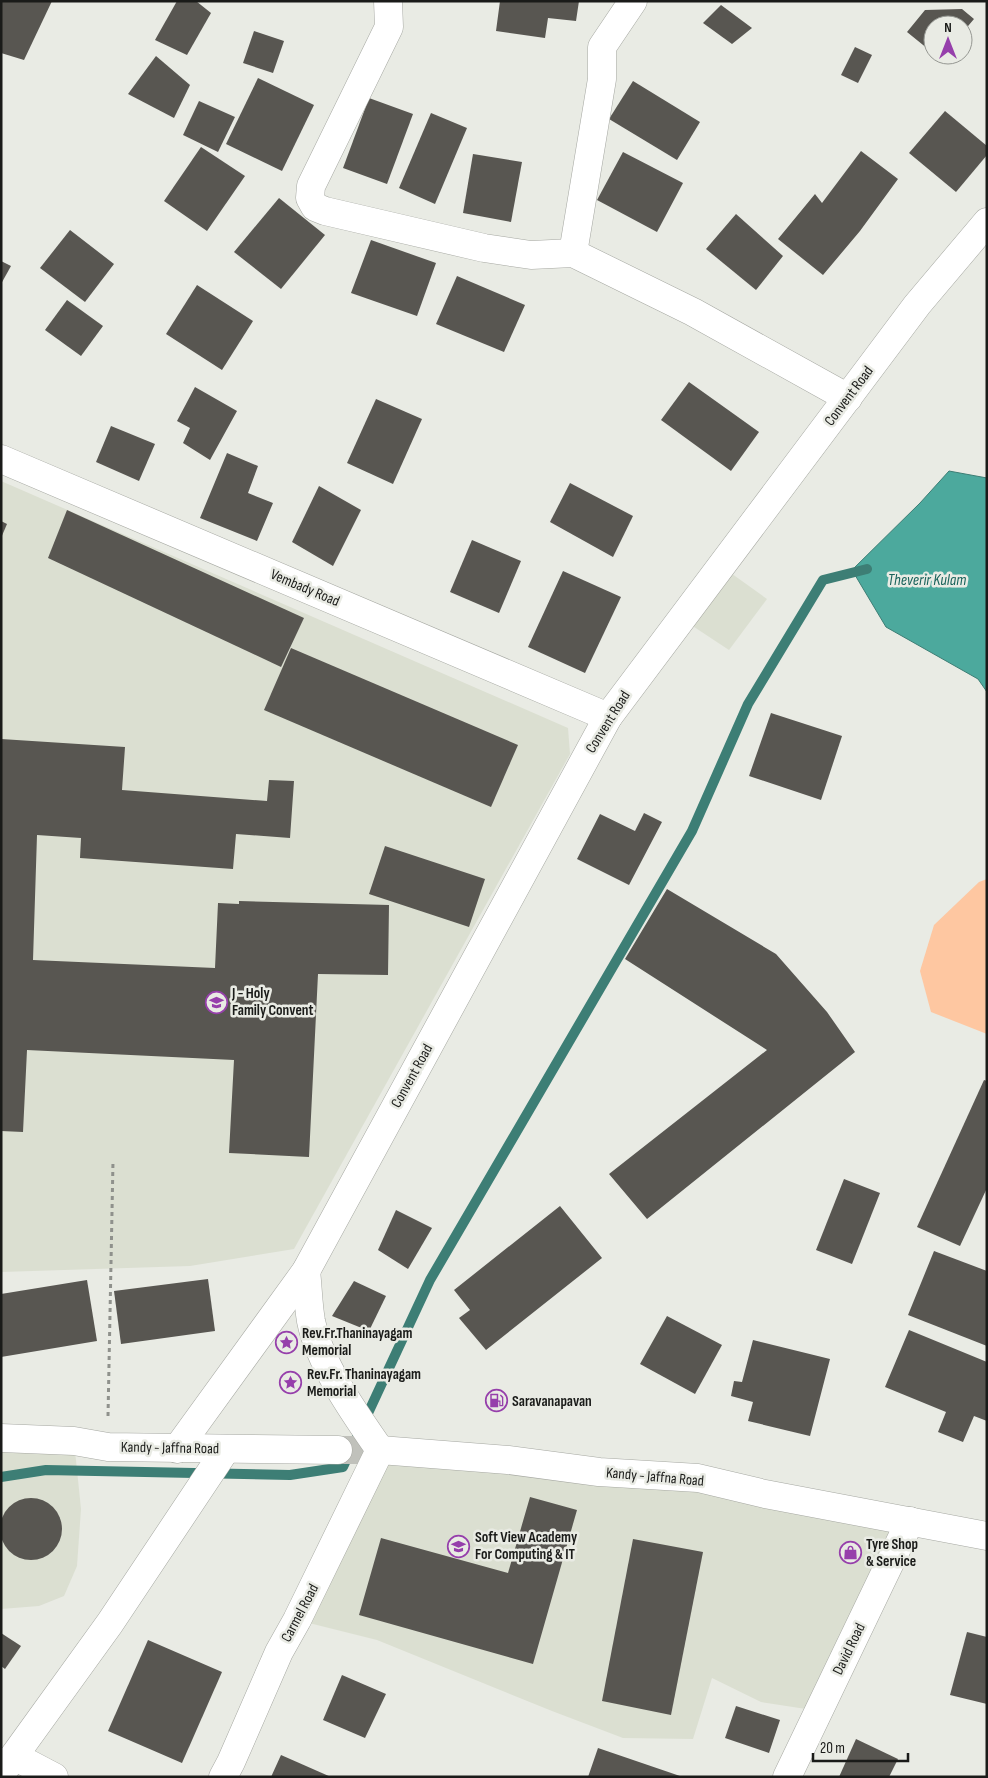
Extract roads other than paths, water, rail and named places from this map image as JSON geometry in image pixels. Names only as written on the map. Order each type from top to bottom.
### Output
[{"type":"main road","points":[[388,1],[389,27],[311,186],[310,198],[315,207],[484,248],[531,255],[573,253],[693,312],[848,398]]},
{"type":"main road","points":[[573,253],[602,80],[602,47],[633,1]]},
{"type":"main road","name":"Convent Road","points":[[177,1449],[306,1271],[608,717],[917,305],[987,222]]},
{"type":"main road","name":"Vembady Road","points":[[1,459],[608,717]]},
{"type":"main road","points":[[306,1271],[312,1322],[326,1363],[354,1412],[380,1450]]},
{"type":"main road","name":"Kandy - Jaffna Road","points":[[1,1438],[74,1441],[108,1447],[338,1450]]},
{"type":"main road","points":[[54,1777],[8,1765],[110,1623],[226,1449]]},
{"type":"main road","name":"Kandy - Jaffna Road","points":[[380,1450],[508,1460],[599,1472],[698,1478],[765,1494],[987,1536]]},
{"type":"main road","name":"Carmel Road","points":[[224,1777],[279,1652],[298,1620],[380,1450]]},
{"type":"main road","name":"David Road","points":[[787,1777],[910,1521]]},
{"type":"water","name":"Theverir Kulam","points":[[949,471],[987,478],[987,692],[978,679],[886,627],[852,570],[920,503]]},
{"type":"waterway","points":[[1,1477],[46,1470],[290,1475],[343,1467],[430,1280],[692,831],[748,704],[823,580],[867,569]]},
{"type":"tunnel","points":[[338,1450],[380,1450]]},
{"type":"place","name":"J - Holy Family Convent","points":[[216,1002]]},
{"type":"place","name":"Rev.Fr.Thaninayagam Memorial","points":[[286,1342]]},
{"type":"place","name":"Rev.Fr. Thaninayagam Memorial","points":[[291,1383]]},
{"type":"place","name":"Saravanapavan","points":[[496,1401]]},
{"type":"place","name":"Soft View Academy For Computing & IT","points":[[459,1546]]},
{"type":"place","name":"Tyre Shop & Service","points":[[850,1553]]}]
